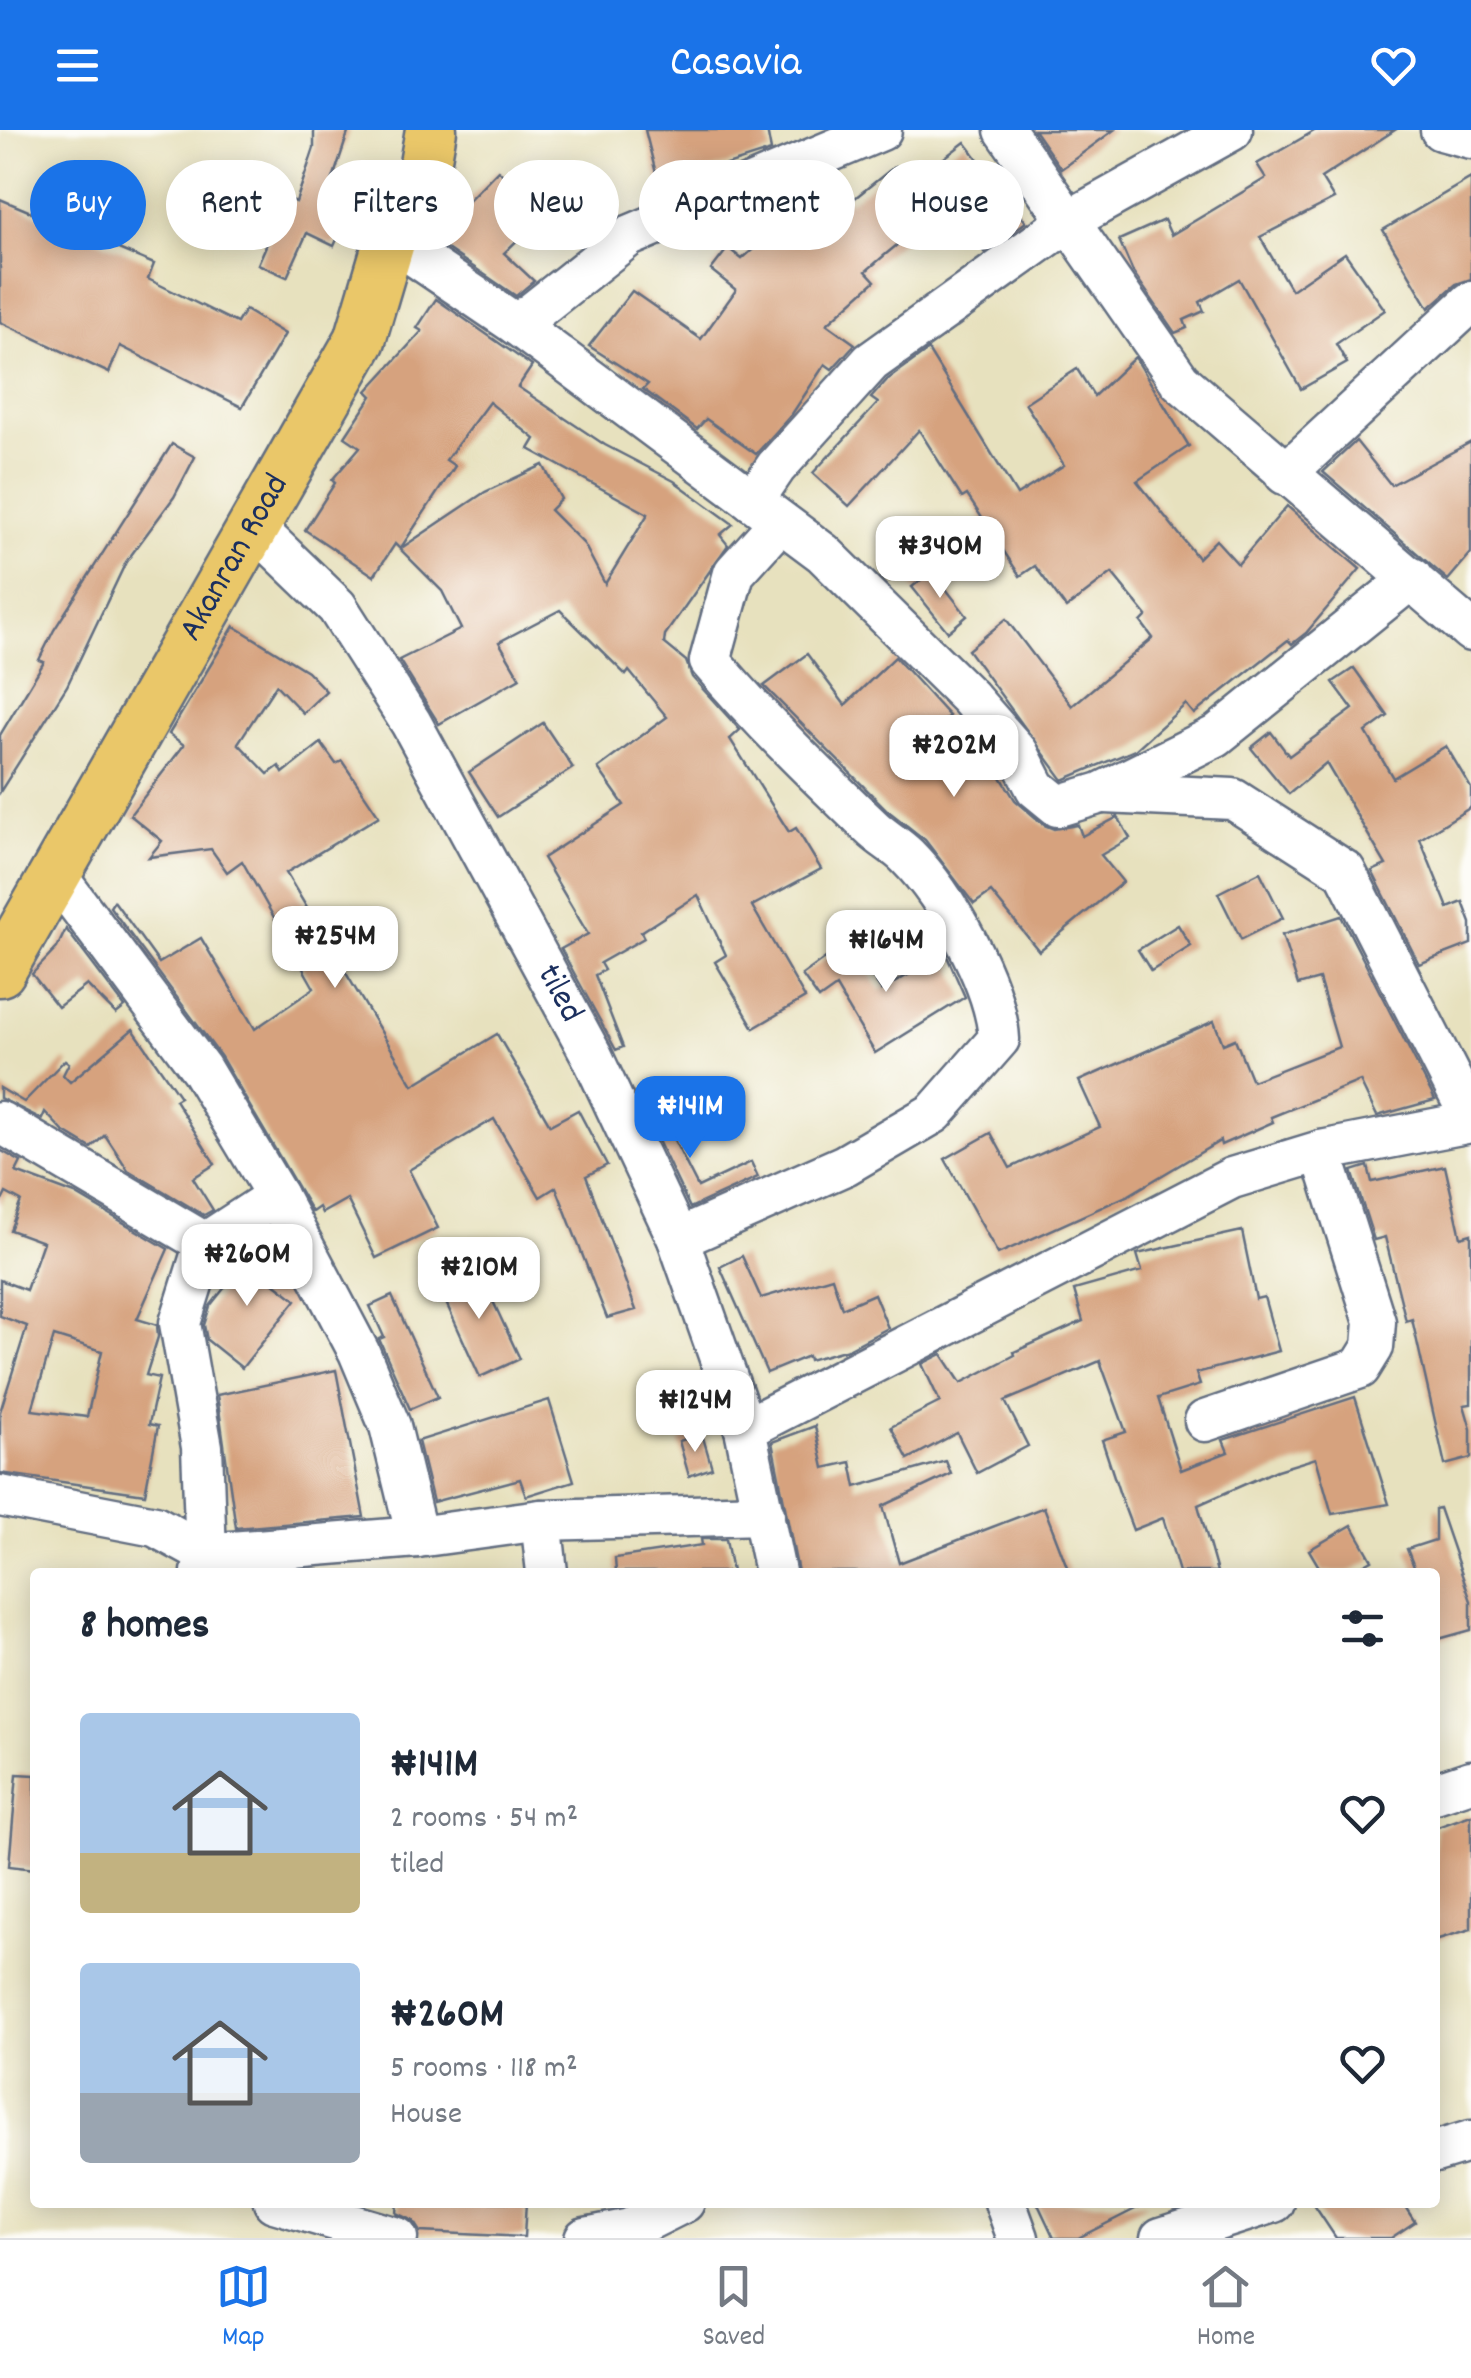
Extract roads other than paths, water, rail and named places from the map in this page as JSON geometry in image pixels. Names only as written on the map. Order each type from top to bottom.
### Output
[{"type":"main road","name":"Akanran Road","points":[[426,160],[430,130]]},
{"type":"main road","name":"Akanran Road","points":[[0,972],[360,340],[386,250]]},
{"type":"street","points":[[516,325],[629,236],[882,130]]},
{"type":"street","points":[[1005,130],[1180,381],[1471,631]]},
{"type":"street","points":[[678,1239],[846,1166],[934,1113],[999,1038],[998,1012],[979,970],[929,883],[906,855],[876,832],[749,707],[710,661],[734,573],[767,512],[776,467],[871,362],[1070,220],[1232,130]]},
{"type":"street","points":[[1441,130],[1471,138]]},
{"type":"street","points":[[407,250],[516,325],[823,554],[968,697],[1018,752],[1036,788],[1058,806],[1102,792],[1216,736],[1412,578]]},
{"type":"street","points":[[1285,474],[1471,302]]},
{"type":"street","name":"tiled","points":[[255,528],[337,607],[410,723],[592,1056],[678,1239],[745,1429],[774,1568]]},
{"type":"street","points":[[745,1429],[1232,1178],[1321,1151],[1471,1120],[1344,870],[1233,799],[1102,792]]},
{"type":"street","points":[[56,874],[201,1069],[276,1196],[359,1352],[390,1426],[417,1537]]},
{"type":"street","points":[[0,1122],[205,1244]]},
{"type":"street","points":[[1206,1421],[1360,1368],[1373,1347],[1375,1322],[1321,1151]]},
{"type":"street","points":[[204,1563],[202,1447],[180,1322],[205,1244],[276,1196]]},
{"type":"street","points":[[0,1496],[156,1526],[204,1563],[541,1520],[764,1514]]},
{"type":"street","points":[[541,1520],[547,1568]]},
{"type":"street","points":[[1440,1791],[1471,1781]]},
{"type":"street","points":[[1440,2150],[1471,2141]]},
{"type":"street","points":[[585,2238],[630,2229],[672,2208]]},
{"type":"street","points":[[1007,2208],[1018,2238]]},
{"type":"street","points":[[1160,2238],[1255,2208]]},
{"type":"street","points":[[333,2210],[398,2238]]}]
